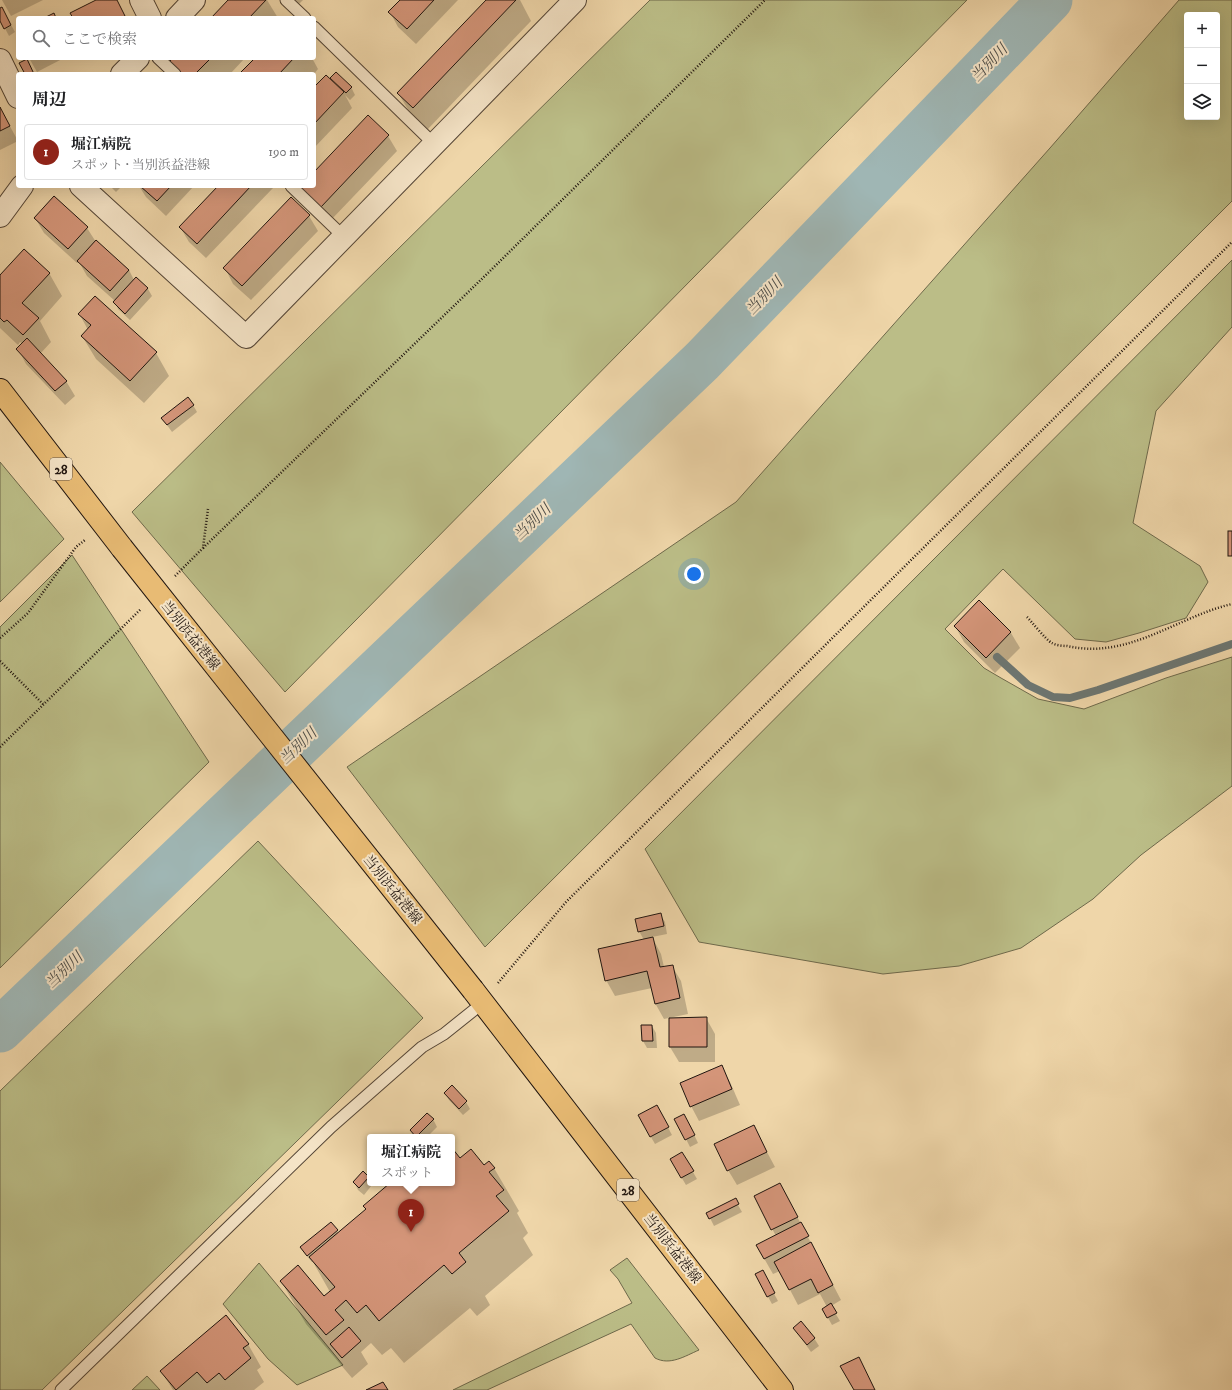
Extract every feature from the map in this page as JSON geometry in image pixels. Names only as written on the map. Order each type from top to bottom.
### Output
[{"type":"main road","name":"当別浜益港線","points":[[0,390],[104,526],[478,996],[782,1390]]},
{"type":"street","points":[[141,0],[149,16]]},
{"type":"street","points":[[179,16],[194,0]]},
{"type":"street","points":[[83,188],[246,337],[434,144],[569,2]]},
{"type":"street","points":[[0,60],[16,93]]},
{"type":"street","points":[[124,72],[136,60]]},
{"type":"street","points":[[0,216],[21,188]]},
{"type":"lane","points":[[286,0],[303,16]]},
{"type":"lane","points":[[316,29],[434,144]]},
{"type":"lane","points":[[160,60],[173,72]]},
{"type":"lane","points":[[293,188],[344,237]]},
{"type":"lane","points":[[61,1390],[330,1127],[422,1047],[444,1034],[478,996]]},
{"type":"path","points":[[175,576],[495,266],[765,0]]},
{"type":"path","points":[[478,996],[566,902],[1232,242]]},
{"type":"path","points":[[203,548],[208,509]]},
{"type":"path","points":[[0,638],[28,613],[76,547],[104,526]]},
{"type":"path","points":[[0,747],[146,604]]},
{"type":"path","points":[[1027,617],[1052,643],[1076,648],[1107,648],[1146,638],[1216,608],[1232,604]]},
{"type":"path","points":[[0,661],[44,704]]},
{"type":"green space","points":[[650,0],[967,0],[285,692],[132,512]]},
{"type":"green space","points":[[1179,0],[1232,0],[1232,201],[485,947],[347,767],[736,502],[1050,148]]},
{"type":"green space","points":[[1232,260],[1232,327],[1156,411],[1133,523],[1200,566],[1208,582],[1186,618],[1106,642],[1075,639],[1003,569],[945,629],[984,668],[1001,678],[1038,699],[1084,709],[1166,678],[1232,657],[1232,786],[1141,855],[1093,899],[1021,948],[959,966],[883,974],[699,942],[645,849]]},
{"type":"green space","points":[[0,462],[64,539],[0,602]]},
{"type":"green space","points":[[72,555],[209,762],[0,968],[0,627]]},
{"type":"green space","points":[[258,841],[423,1018],[42,1390],[0,1390],[0,1091]]},
{"type":"green space","points":[[627,1258],[699,1350],[672,1361],[655,1358],[631,1324],[487,1390],[453,1390],[632,1303],[618,1279],[610,1270]]},
{"type":"green space","points":[[259,1263],[343,1365],[297,1385],[268,1359],[223,1304]]},
{"type":"green space","points":[[147,1376],[160,1390],[132,1390]]},
{"type":"building","points":[[96,0],[117,0],[125,16],[72,16],[70,13]]},
{"type":"building","points":[[228,0],[266,0],[251,16],[213,16]]},
{"type":"building","points":[[400,0],[434,0],[407,29],[388,12]]},
{"type":"building","points":[[486,0],[516,0],[413,108],[397,93]]},
{"type":"building","points":[[2,7],[11,25],[4,29],[0,21],[0,8]]},
{"type":"building","points":[[54,13],[55,16],[48,16]]},
{"type":"building","points":[[27,60],[33,72],[24,72],[19,63]]},
{"type":"building","points":[[209,60],[197,72],[181,72],[170,61]]},
{"type":"building","points":[[253,60],[292,60],[281,72],[241,72]]},
{"type":"building","points":[[336,72],[352,87],[346,93],[330,78]]},
{"type":"building","points":[[326,75],[344,92],[316,122],[316,85]]},
{"type":"building","points":[[0,107],[10,126],[0,131]]},
{"type":"building","points":[[368,115],[389,135],[321,207],[301,188],[316,188],[316,170]]},
{"type":"building","points":[[142,188],[169,188],[157,201]]},
{"type":"building","points":[[216,188],[249,188],[197,244],[179,227]]},
{"type":"building","points":[[54,196],[88,227],[68,249],[34,218]]},
{"type":"building","points":[[291,197],[310,215],[242,286],[223,268]]},
{"type":"building","points":[[96,240],[129,270],[110,291],[77,261]]},
{"type":"building","points":[[24,249],[50,273],[22,303],[39,318],[23,335],[7,320],[4,322],[0,318],[0,275]]},
{"type":"building","points":[[136,277],[148,288],[125,314],[113,302]]},
{"type":"building","points":[[95,296],[157,352],[130,381],[81,336],[91,325],[78,314]]},
{"type":"building","points":[[27,338],[67,381],[55,391],[16,349]]},
{"type":"building","points":[[188,397],[194,405],[167,425],[161,418]]},
{"type":"building","points":[[1228,531],[1232,531],[1232,556],[1228,556]]},
{"type":"building","points":[[979,600],[1011,632],[986,658],[954,626]]},
{"type":"building","points":[[661,913],[664,926],[638,932],[635,919]]},
{"type":"building","points":[[653,937],[660,967],[673,965],[680,998],[655,1004],[647,971],[605,981],[598,949]]},
{"type":"building","points":[[707,1017],[707,1047],[669,1047],[669,1018]]},
{"type":"building","points":[[641,1025],[652,1025],[653,1041],[642,1041]]},
{"type":"building","points":[[722,1065],[732,1089],[690,1107],[680,1083]]},
{"type":"building","points":[[452,1085],[467,1101],[459,1109],[444,1093]]},
{"type":"building","points":[[657,1105],[669,1127],[650,1137],[638,1115]]},
{"type":"building","points":[[427,1113],[434,1119],[419,1134],[413,1134],[410,1130]]},
{"type":"building","points":[[684,1114],[695,1135],[685,1140],[674,1119]]},
{"type":"building","points":[[754,1125],[767,1152],[727,1171],[714,1144]]},
{"type":"building","points":[[471,1149],[484,1165],[489,1161],[495,1168],[489,1172],[504,1190],[496,1196],[509,1211],[459,1253],[466,1262],[452,1274],[444,1265],[379,1321],[366,1305],[357,1313],[346,1300],[335,1310],[344,1320],[326,1335],[280,1281],[298,1265],[324,1296],[335,1287],[309,1257],[366,1209],[363,1206],[386,1186],[455,1186],[455,1152],[460,1158]]},
{"type":"building","points":[[682,1152],[694,1171],[681,1178],[670,1159]]},
{"type":"building","points":[[363,1171],[367,1175],[367,1179],[359,1188],[353,1182]]},
{"type":"building","points":[[780,1183],[798,1217],[771,1230],[754,1196]]},
{"type":"building","points":[[736,1198],[739,1204],[709,1219],[706,1213]]},
{"type":"building","points":[[331,1222],[338,1230],[307,1256],[300,1247]]},
{"type":"building","points":[[801,1222],[809,1236],[764,1259],[756,1245]]},
{"type":"building","points":[[811,1242],[833,1285],[818,1293],[811,1279],[789,1290],[774,1262]]},
{"type":"building","points":[[763,1270],[775,1293],[767,1297],[755,1274]]},
{"type":"building","points":[[831,1303],[837,1313],[827,1318],[822,1309]]},
{"type":"building","points":[[226,1315],[249,1344],[243,1348],[251,1358],[225,1380],[219,1373],[207,1383],[197,1372],[176,1390],[160,1371]]},
{"type":"building","points":[[801,1321],[815,1338],[807,1345],[793,1328]]},
{"type":"building","points":[[349,1327],[361,1341],[342,1358],[330,1344]]},
{"type":"building","points":[[859,1357],[875,1390],[854,1390],[840,1366]]},
{"type":"building","points":[[383,1382],[388,1390],[366,1390]]},
{"type":"waterway","name":"当別川","points":[[0,1030],[702,361],[1050,0]]},
{"type":"waterway","points":[[997,657],[1028,685],[1053,697],[1070,698],[1098,690],[1232,644]]},
{"type":"place","name":"堀江病院","points":[[411,1232]]}]
